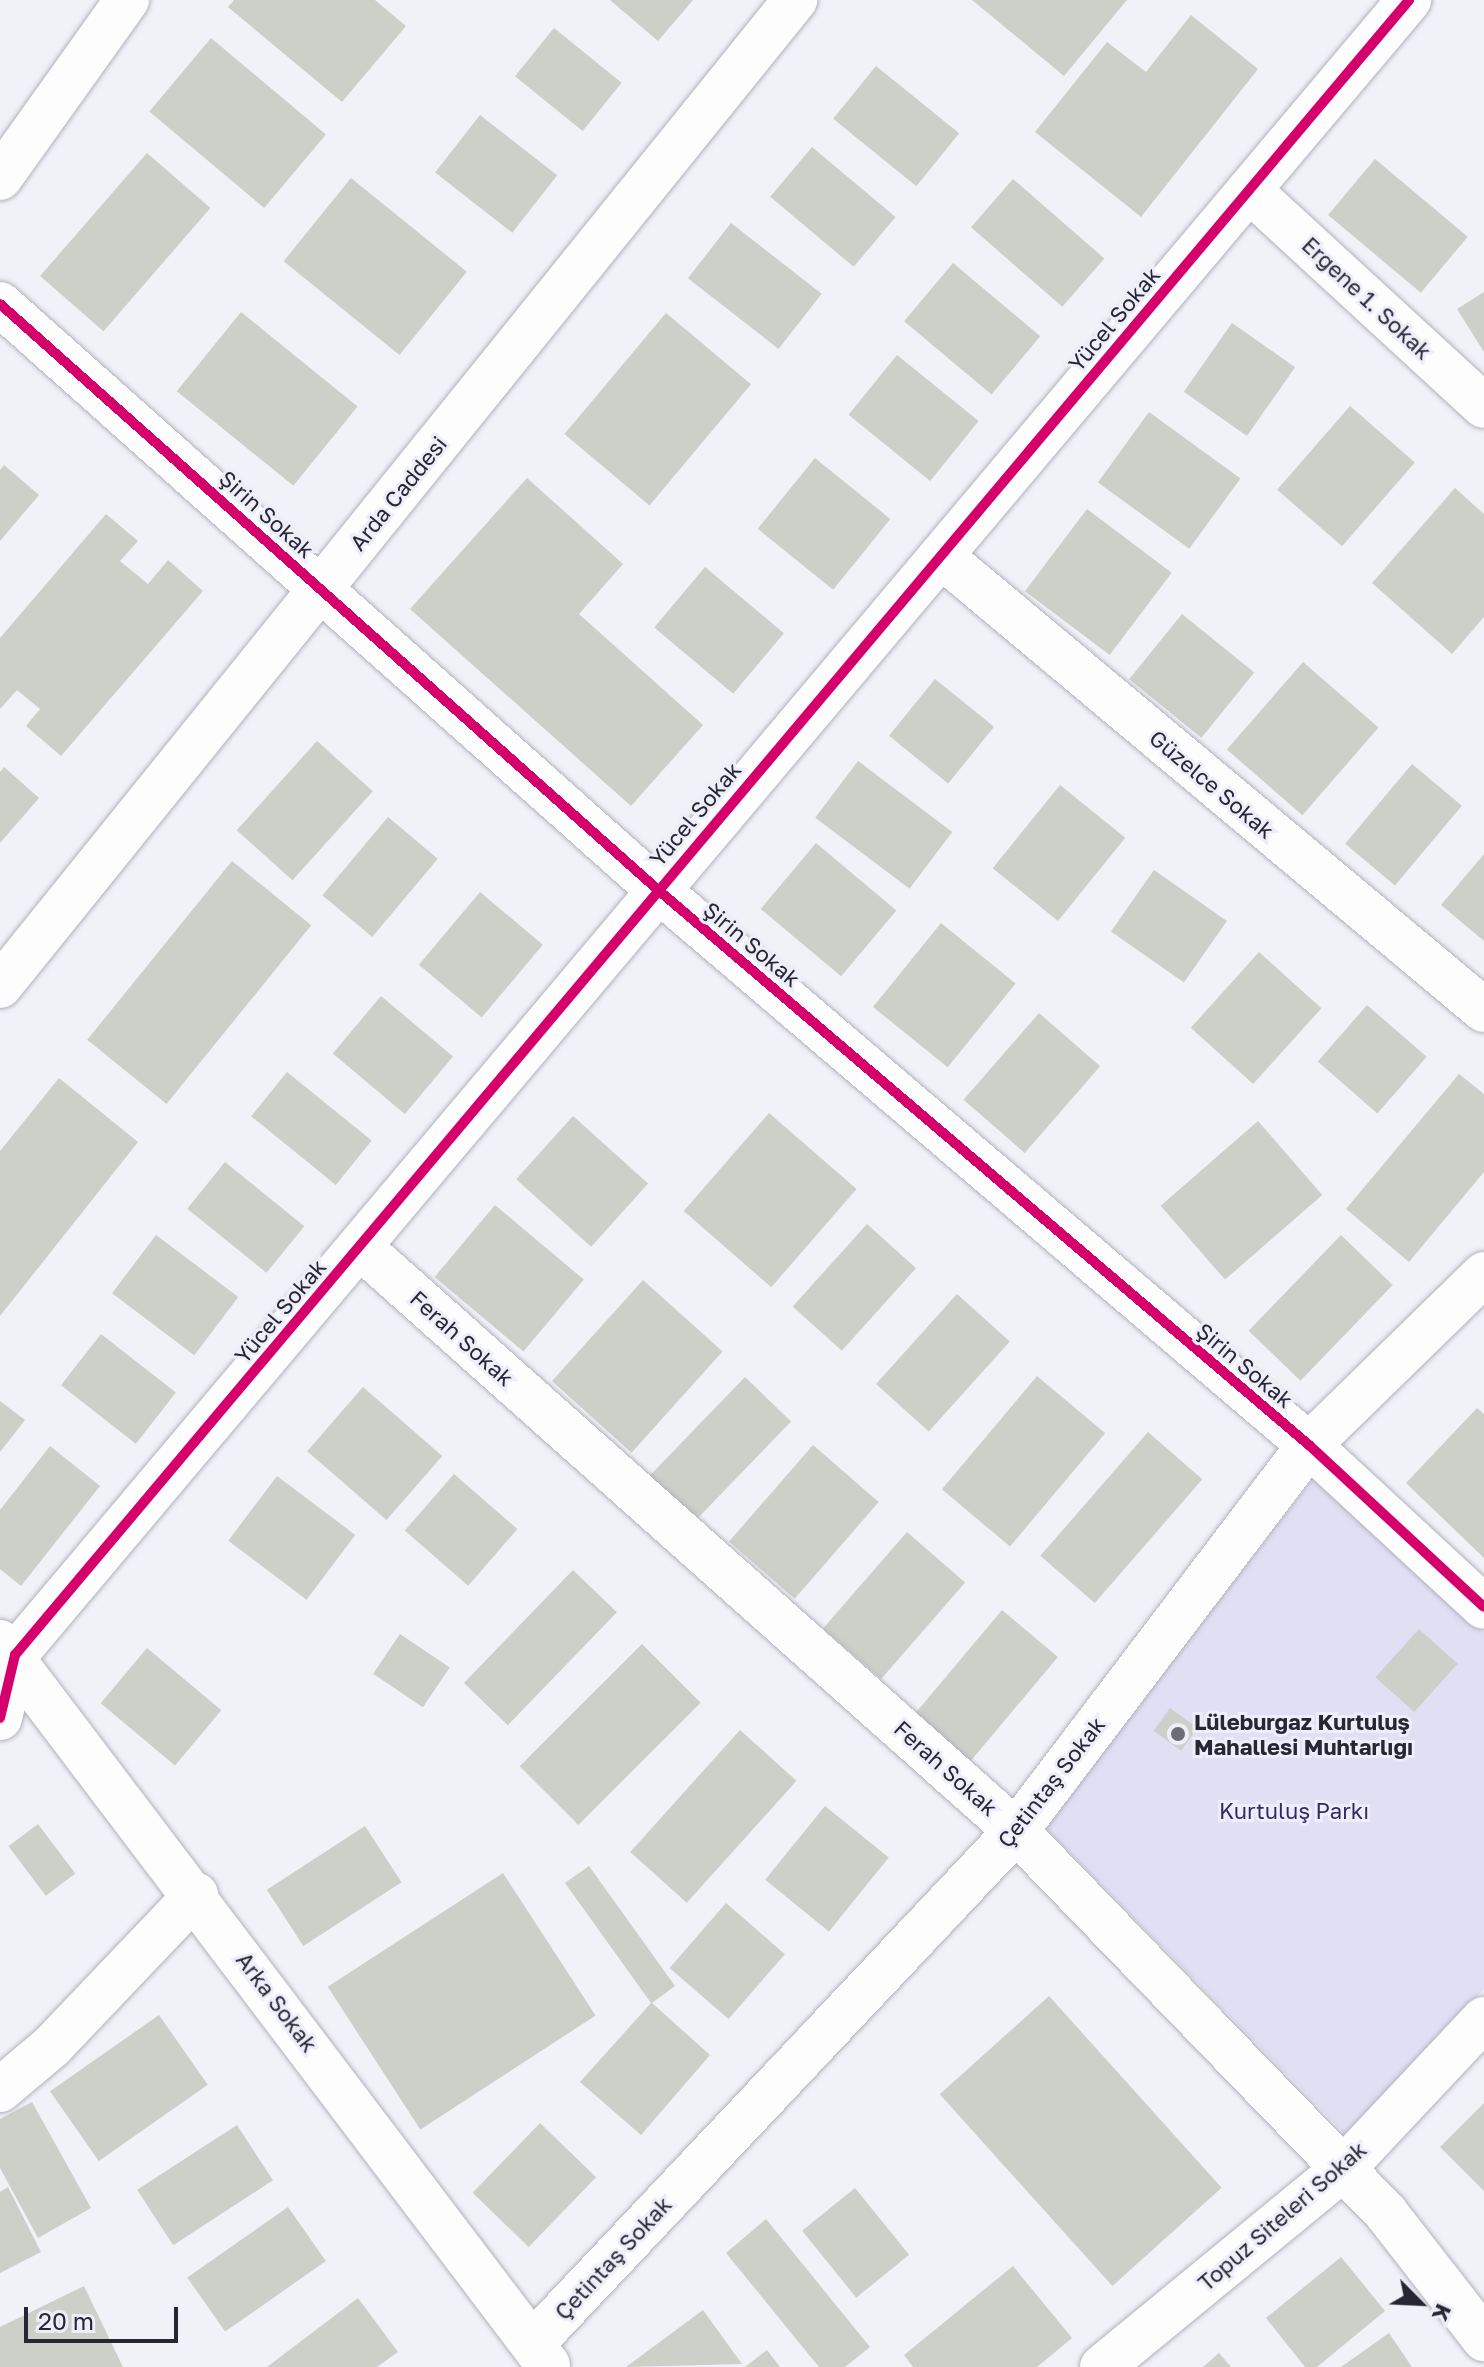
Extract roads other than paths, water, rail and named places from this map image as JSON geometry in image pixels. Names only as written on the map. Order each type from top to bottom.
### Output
[{"type":"street","points":[[0,178],[127,0]]},
{"type":"street","name":"Arda Caddesi","points":[[0,986],[795,0]]},
{"type":"street","name":"Yücel Sokak","points":[[7,1649],[360,1247],[657,889],[1409,0]]},
{"type":"street","name":"Ergene 1. Sokak","points":[[1249,190],[1484,406]]},
{"type":"street","name":"Şirin Sokak","points":[[0,304],[657,889],[1309,1445],[1484,1607]]},
{"type":"street","name":"Güzelce Sokak","points":[[941,556],[1484,1010]]},
{"type":"street","name":"Ferah Sokak","points":[[360,1247],[1016,1831],[1386,2213],[1484,2339]]},
{"type":"street","name":"Çetintaş Sokak","points":[[541,2355],[1016,1831],[1309,1445],[1484,1274]]},
{"type":"street","points":[[0,1718],[7,1649]]},
{"type":"street","name":"Arka Sokak","points":[[7,1649],[541,2355]]},
{"type":"street","points":[[0,2090],[52,2046],[196,1895]]},
{"type":"street","name":"Topuz Siteleri Sokak","points":[[1102,2367],[1343,2169],[1484,2019]]},
{"type":"place","name":"Lüleburgaz Kurtuluş Mahallesi Muhtarlığı","points":[[1178,1734]]},
{"type":"park label","name":"Kurtuluş Parkı","points":[[1294,1811]]}]
